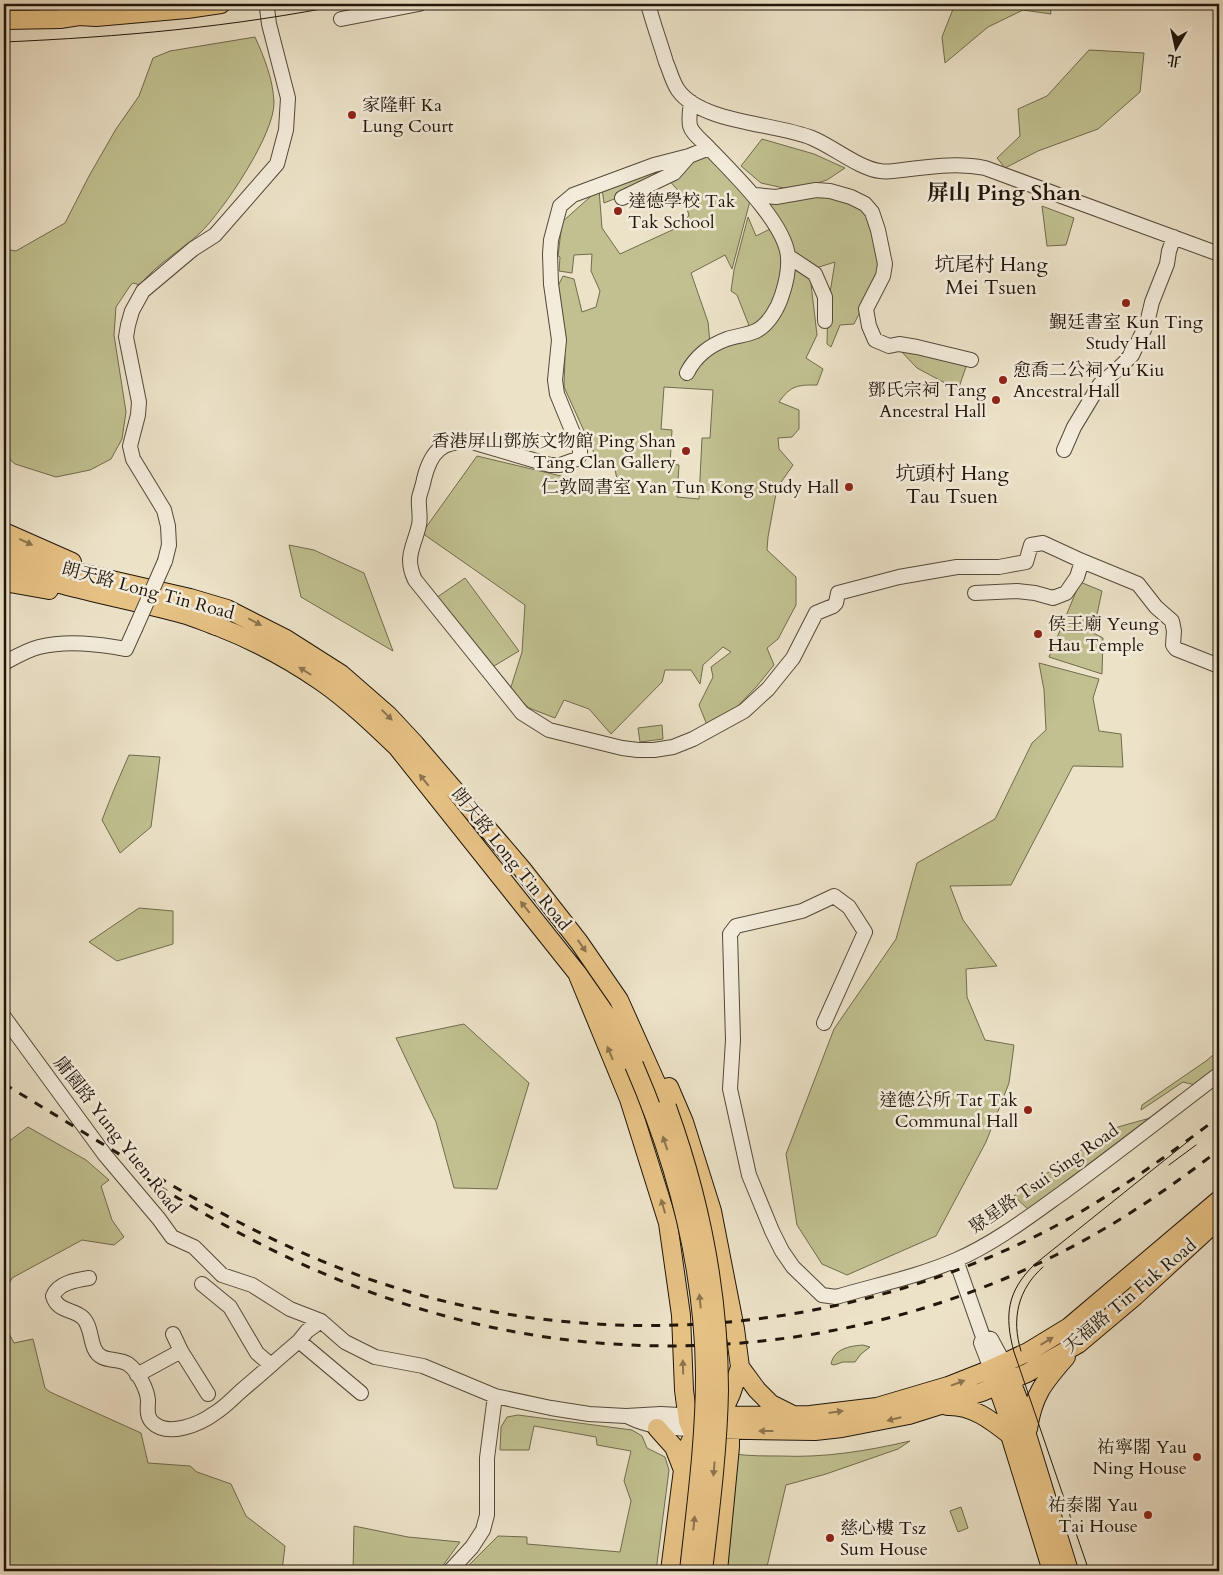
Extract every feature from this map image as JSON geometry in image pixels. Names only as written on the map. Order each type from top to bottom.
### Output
[{"type":"main road","points":[[4,20],[56,19],[79,16],[96,17],[221,4]]},
{"type":"main road","points":[[4,532],[109,588]]},
{"type":"main road","name":"朗天路 Long Tin Road","points":[[4,552],[46,564],[185,614],[280,655],[323,682],[368,719],[397,747],[577,972],[616,1029],[634,1065],[668,1153],[691,1241],[702,1319],[708,1422]]},
{"type":"main road","name":"朗天路 Long Tin Road","points":[[4,566],[34,576],[190,598],[233,612],[286,639],[342,674],[388,715],[422,751],[528,877],[579,942],[619,1000],[678,1138],[696,1197],[708,1261],[718,1348],[708,1422]]},
{"type":"main road","points":[[4,582],[32,588],[109,588]]},
{"type":"main road","points":[[577,972],[628,1099],[668,1223],[681,1315],[684,1390],[730,1447],[718,1571]]},
{"type":"main road","points":[[619,1000],[666,1079],[684,1122],[712,1211],[733,1319],[740,1367],[757,1390],[771,1404],[795,1415]]},
{"type":"main road","name":"天福路 Tin Fuk Road","points":[[708,1422],[815,1431],[887,1421],[941,1406],[1001,1374],[1028,1352],[1069,1327],[1219,1200]]},
{"type":"main road","name":"天福路 Tin Fuk Road","points":[[708,1422],[826,1414],[892,1403],[948,1386],[1001,1374],[1027,1373],[1078,1344],[1135,1296],[1219,1219]]},
{"type":"main road","points":[[1052,1571],[1018,1435],[1031,1412],[1036,1396],[1049,1376],[1078,1344]]},
{"type":"main road","points":[[670,1571],[683,1470],[690,1442],[708,1422],[740,1367]]},
{"type":"main road","points":[[1001,1374],[1010,1422],[1018,1435],[1063,1532],[1078,1571]]},
{"type":"main road","points":[[941,1406],[971,1410],[1018,1435]]},
{"type":"main road","points":[[689,1571],[708,1422]]},
{"type":"main road","points":[[703,1571],[708,1422]]},
{"type":"main road","points":[[657,1428],[674,1447],[683,1470]]},
{"type":"main road","points":[[1048,1501],[1070,1571]]},
{"type":"street","points":[[341,19],[419,4]]},
{"type":"street","points":[[648,4],[674,82],[678,90],[700,108],[811,138],[834,148],[871,169],[885,172],[962,164],[985,168],[1219,254]]},
{"type":"street","points":[[4,663],[19,654],[39,647],[69,643],[126,648],[165,561],[168,545],[168,526],[164,510],[132,459],[130,446],[138,415],[139,402],[126,336],[128,325],[132,311],[143,291],[193,249],[215,234],[277,164],[286,130],[288,98],[269,24],[267,5]]},
{"type":"street","points":[[688,373],[701,355],[711,346],[726,339],[755,332],[763,325],[778,307],[785,286],[788,256],[781,235],[755,195],[690,128],[688,122],[691,102]]},
{"type":"street","points":[[709,148],[689,156],[654,165],[573,195],[560,206],[551,240],[550,254],[551,284],[559,340],[555,380],[558,394],[579,444],[580,456],[560,465],[550,465],[472,442],[450,443],[440,448],[427,467],[419,499],[419,524],[409,564],[415,580],[522,713],[549,730],[622,748],[654,750],[673,747],[744,711],[768,689],[793,658],[816,613],[833,606],[836,603],[838,593],[899,577],[957,567],[999,567],[1026,562],[1031,545],[1043,543],[1082,562],[1138,584],[1156,607],[1172,621],[1174,625],[1173,645],[1176,649],[1219,666]]},
{"type":"street","points":[[622,198],[674,173],[689,156]]},
{"type":"street","points":[[755,195],[776,197],[816,190],[851,197],[865,204],[872,212],[885,264],[883,276],[866,309],[868,326],[875,340],[889,346],[899,344],[917,347],[971,360]]},
{"type":"street","points":[[1064,450],[1074,427],[1100,384],[1132,354],[1147,323],[1152,302],[1167,264],[1174,237]]},
{"type":"street","points":[[788,256],[815,274],[825,297],[825,321]]},
{"type":"street","points":[[975,593],[1017,591],[1053,598],[1066,593],[1077,577],[1082,562]]},
{"type":"street","name":"聚星路 Tsui Sing Road","points":[[824,1023],[865,932],[849,907],[834,896],[802,911],[736,926],[730,934],[733,1040],[730,1089],[750,1175],[782,1252],[810,1285],[822,1295],[828,1297],[912,1276],[956,1260],[1025,1220],[1219,1074]]},
{"type":"street","name":"庸園路 Yung Yuen Road","points":[[4,1017],[105,1155],[172,1237],[194,1247],[222,1275],[252,1285],[290,1309],[321,1321],[345,1342],[376,1358],[423,1366],[495,1396],[589,1414],[626,1416]]},
{"type":"street","points":[[956,1260],[984,1337],[991,1339],[1001,1374]]},
{"type":"street","points":[[89,1278],[72,1281],[58,1288],[53,1296],[54,1302],[83,1317],[97,1353],[103,1358],[129,1364],[145,1390],[150,1420],[158,1426],[172,1429],[190,1426],[215,1413],[299,1341],[307,1331],[321,1321]]},
{"type":"street","points":[[202,1284],[230,1307],[257,1353],[271,1365]]},
{"type":"street","points":[[173,1334],[181,1351],[208,1394]]},
{"type":"street","points":[[299,1341],[361,1393]]},
{"type":"street","points":[[137,1375],[181,1351]]},
{"type":"street","points":[[450,1571],[472,1547],[483,1530],[487,1514],[487,1458],[495,1396]]},
{"type":"street","points":[[626,1416],[661,1414],[708,1422]]},
{"type":"street","name":"天福路 Tin Fuk Road","points":[[626,1416],[657,1428],[708,1422]]},
{"type":"green space","points":[[955,4],[1050,4],[1051,14],[1023,10],[988,27],[945,63],[942,37]]},
{"type":"green space","points":[[255,37],[270,77],[274,102],[272,116],[257,152],[234,190],[200,233],[146,277],[140,285],[133,283],[116,307],[114,335],[126,412],[122,439],[111,459],[90,470],[56,477],[15,464],[4,454],[4,249],[16,251],[65,223],[116,129],[139,96],[153,58],[170,51]]},
{"type":"green space","points":[[1089,50],[1144,53],[1140,92],[1098,129],[1038,151],[1005,168],[997,158],[1020,136],[1018,109],[1047,96]]},
{"type":"green space","points":[[762,139],[814,154],[845,168],[827,180],[793,190],[761,183],[741,166]]},
{"type":"green space","points":[[708,153],[750,201],[732,269],[725,255],[691,273],[708,322],[710,343],[750,328],[737,295],[731,291],[734,270],[748,217],[756,236],[772,228],[764,213],[769,202],[815,194],[848,200],[869,215],[879,263],[876,280],[854,324],[840,325],[831,347],[827,344],[828,305],[835,262],[816,268],[811,284],[817,335],[806,358],[823,369],[817,385],[795,387],[787,392],[779,402],[799,410],[799,429],[792,437],[778,438],[779,449],[793,465],[777,488],[767,550],[796,577],[796,605],[778,639],[767,648],[774,665],[731,713],[707,725],[699,705],[713,677],[711,667],[731,652],[723,647],[703,665],[700,684],[691,670],[665,670],[662,682],[611,734],[589,709],[564,700],[555,718],[529,708],[510,690],[522,652],[525,605],[422,533],[477,456],[582,481],[622,487],[617,479],[614,465],[600,466],[564,387],[565,356],[557,362],[553,296],[563,276],[574,279],[582,312],[596,307],[600,291],[591,271],[592,254],[574,255],[572,273],[559,271],[560,257],[558,256],[562,222],[599,189],[602,228],[620,254],[683,225],[689,215],[682,195],[667,178],[604,203],[602,189]],"holes":[[[664,387],[713,390],[710,438],[702,438],[699,499],[677,497],[679,465],[670,464],[672,430],[661,429]]]},
{"type":"green space","points":[[1042,206],[1074,218],[1066,245],[1047,246]]},
{"type":"green space","points":[[899,349],[968,361],[958,390],[917,368]]},
{"type":"green space","points":[[289,545],[314,550],[364,573],[393,651],[301,597]]},
{"type":"green space","points":[[465,578],[519,651],[489,669],[436,598]]},
{"type":"green space","points":[[1080,582],[1102,591],[1093,633],[1103,638],[1102,674],[1049,657]]},
{"type":"green space","points":[[1039,663],[1099,679],[1093,698],[1099,731],[1121,734],[1123,767],[1073,766],[1011,885],[950,886],[963,920],[997,966],[966,969],[967,997],[985,1040],[1014,1045],[1009,1083],[986,1142],[936,1236],[847,1275],[822,1264],[797,1225],[786,1154],[834,1029],[896,939],[917,863],[995,819],[1032,743],[1046,730],[1044,690]]},
{"type":"green space","points":[[662,725],[663,739],[640,742],[638,728]]},
{"type":"green space","points":[[129,755],[160,757],[151,827],[120,853],[102,820]]},
{"type":"green space","points":[[139,908],[173,911],[173,944],[117,961],[89,942]]},
{"type":"green space","points":[[464,1024],[529,1083],[497,1189],[454,1188],[436,1122],[396,1038]]},
{"type":"green space","points":[[1219,1050],[1219,1065],[1195,1085],[1183,1082],[1141,1110],[1142,1105]]},
{"type":"green space","points":[[1150,1118],[1030,1211],[1014,1196],[1118,1127]]},
{"type":"green space","points":[[28,1127],[86,1160],[109,1180],[101,1186],[112,1220],[124,1237],[114,1245],[82,1240],[12,1278],[4,1295],[4,1145]]},
{"type":"green space","points":[[4,1324],[14,1343],[33,1339],[45,1388],[141,1433],[148,1463],[190,1466],[197,1472],[231,1484],[246,1516],[285,1546],[282,1571],[4,1571]]},
{"type":"green space","points":[[863,1345],[870,1347],[855,1362],[831,1364],[835,1355],[843,1349]]},
{"type":"green space","points":[[518,1415],[632,1430],[642,1436],[647,1448],[665,1457],[669,1470],[656,1571],[463,1571],[498,1536],[527,1537],[527,1544],[620,1552],[631,1501],[624,1481],[631,1451],[597,1445],[596,1437],[534,1426],[529,1450],[500,1450],[501,1427],[507,1417]]},
{"type":"green space","points":[[910,1441],[898,1449],[826,1474],[786,1485],[766,1571],[723,1571],[734,1454],[757,1456],[829,1455],[862,1451]]},
{"type":"green space","points":[[961,1507],[968,1528],[958,1532],[950,1511]]},
{"type":"green space","points":[[354,1526],[408,1537],[460,1542],[439,1571],[353,1571]]},
{"type":"tram line","points":[[4,42],[176,30],[261,19],[347,4]]},
{"type":"tram line","points":[[1089,1571],[1014,1352],[1009,1326],[1010,1304],[1018,1284],[1035,1264],[1191,1139]]},
{"type":"tram line","points":[[1169,1165],[1196,1145]]},
{"type":"tram line","points":[[1021,1351],[1017,1327],[1019,1305],[1028,1285],[1043,1267]]},
{"type":"railway","points":[[4,1084],[214,1209],[258,1232],[347,1271],[433,1298],[522,1316],[611,1325],[702,1324],[791,1314],[880,1295],[965,1267],[1071,1218],[1157,1162],[1219,1117]]},
{"type":"railway","points":[[144,1177],[234,1230],[328,1276],[393,1300],[475,1324],[558,1339],[643,1345],[728,1344],[812,1334],[895,1316],[976,1290],[1054,1256],[1097,1233],[1180,1179],[1219,1150]]},
{"type":"place","name":"家隆軒 Ka Lung Court","points":[[352,115]]},
{"type":"place","name":"達德學校 Tak Tak School","points":[[618,211]]},
{"type":"place","name":"覲廷書室 Kun Ting Study Hall","points":[[1126,303]]},
{"type":"place","name":"愈喬二公祠 Yu Kiu Ancestral Hall","points":[[1003,380]]},
{"type":"place","name":"鄧氏宗祠 Tang Ancestral Hall","points":[[996,400]]},
{"type":"place","name":"香港屏山鄧族文物館 Ping Shan Tang Clan Gallery","points":[[686,451]]},
{"type":"place","name":"仁敦岡書室 Yan Tun Kong Study Hall","points":[[849,487]]},
{"type":"place","name":"侯王廟 Yeung Hau Temple","points":[[1038,634]]},
{"type":"place","name":"達德公所 Tat Tak Communal Hall","points":[[1028,1110]]},
{"type":"place","name":"祐寧閣 Yau Ning House","points":[[1197,1457]]},
{"type":"place","name":"祐泰閣 Yau Tai House","points":[[1148,1515]]},
{"type":"place","name":"慈心樓 Tsz Sum House","points":[[830,1538]]},
{"type":"district","name":"屏山 Ping Shan","points":[[1004,193]]},
{"type":"district","name":"坑尾村 Hang Mei Tsuen","points":[[991,276]]},
{"type":"district","name":"坑頭村 Hang Tau Tsuen","points":[[952,484]]}]
